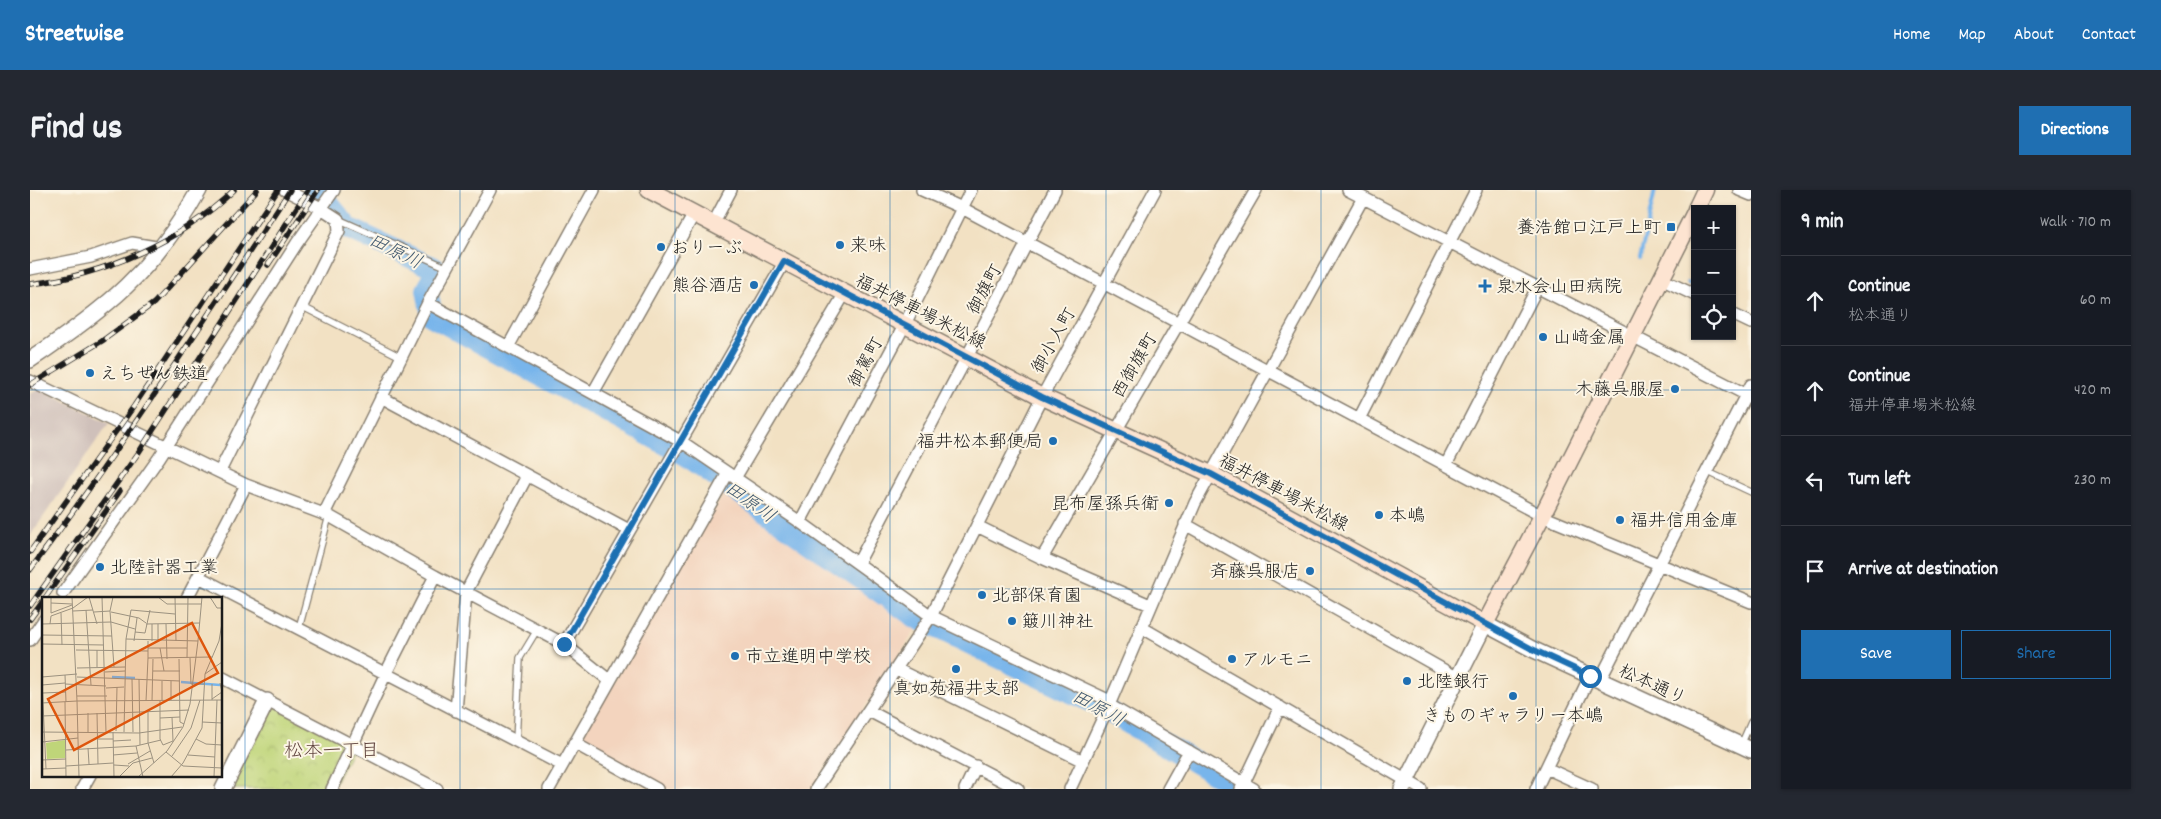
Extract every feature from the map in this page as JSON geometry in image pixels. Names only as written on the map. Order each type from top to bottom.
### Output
[{"type":"main road","name":"福井停車場米松線","points":[[648,190],[1042,397],[1211,474],[1485,624]]},
{"type":"main road","points":[[1698,205],[1706,190]]},
{"type":"main road","points":[[1485,624],[1542,516],[1691,218]]},
{"type":"street","points":[[32,355],[68,334],[112,301],[162,248],[183,219],[199,190]]},
{"type":"street","points":[[220,471],[339,231],[338,219],[285,190]]},
{"type":"street","points":[[65,596],[167,446],[334,190]]},
{"type":"street","points":[[327,515],[381,397],[428,303],[490,190]]},
{"type":"street","points":[[508,347],[594,190]]},
{"type":"street","points":[[714,224],[731,190]]},
{"type":"street","points":[[922,190],[962,208],[1267,372],[1542,516],[1751,602]]},
{"type":"street","name":"御駕町","points":[[800,522],[905,324],[971,190]]},
{"type":"street","name":"御旗町","points":[[858,563],[1056,190]]},
{"type":"street","name":"御小人町","points":[[816,789],[931,616],[1042,397],[1155,190]]},
{"type":"street","name":"西御旗町","points":[[1042,558],[1256,190]]},
{"type":"street","points":[[1348,190],[1632,337],[1749,392],[1536,789]]},
{"type":"street","points":[[1359,419],[1476,190]]},
{"type":"street","points":[[1739,190],[1751,195]]},
{"type":"street","points":[[1070,789],[1109,703],[1185,524],[1364,198]]},
{"type":"street","points":[[593,393],[694,214]]},
{"type":"street","points":[[30,269],[91,258],[132,243],[162,248]]},
{"type":"street","points":[[564,644],[682,442],[784,261]]},
{"type":"street","points":[[1661,279],[1693,295]]},
{"type":"street","points":[[1446,465],[1538,288]]},
{"type":"street","points":[[548,789],[732,475],[844,294]]},
{"type":"street","points":[[428,303],[682,442],[800,522],[931,616],[1109,703],[1189,751],[1242,786],[1254,789]]},
{"type":"street","points":[[1736,316],[1751,323]]},
{"type":"street","points":[[30,381],[246,485],[327,515],[435,576],[564,644],[610,681]]},
{"type":"street","points":[[381,397],[629,530]]},
{"type":"street","points":[[456,711],[466,592],[527,476]]},
{"type":"street","points":[[188,597],[246,485]]},
{"type":"street","points":[[1185,524],[1458,678]]},
{"type":"street","points":[[977,526],[1042,558],[1150,605]]},
{"type":"street","points":[[332,789],[354,745],[386,672],[435,576]]},
{"type":"street","points":[[198,577],[386,672],[456,711],[562,765]]},
{"type":"street","points":[[30,640],[42,623]]},
{"type":"street","points":[[1404,785],[1485,624]]},
{"type":"street","name":"松本通り","points":[[1485,624],[1532,649],[1746,747]]},
{"type":"street","points":[[1141,627],[1280,707],[1404,785],[1421,789]]},
{"type":"street","points":[[896,669],[1083,761]]},
{"type":"street","points":[[222,678],[433,788]]},
{"type":"street","points":[[223,789],[267,701]]},
{"type":"street","points":[[1242,786],[1280,707]]},
{"type":"street","points":[[869,711],[1018,789]]},
{"type":"street","points":[[574,743],[657,789]]},
{"type":"street","points":[[1168,789],[1189,751]]},
{"type":"street","points":[[965,789],[976,766]]},
{"type":"street","points":[[1546,768],[1592,789]]},
{"type":"street","points":[[82,789],[89,776]]},
{"type":"lane","points":[[338,219],[448,268]]},
{"type":"lane","points":[[301,306],[401,357]]},
{"type":"lane","points":[[1706,471],[1751,492]]},
{"type":"lane","points":[[299,628],[327,515]]},
{"type":"lane","points":[[516,742],[520,658],[537,630]]},
{"type":"lane","points":[[1746,747],[1751,722]]},
{"type":"shaded area","points":[[39,388],[109,423],[30,536],[30,394]]},
{"type":"shaded area","points":[[726,490],[918,626],[811,789],[662,789],[579,741]]},
{"type":"green space","points":[[267,701],[354,745],[332,789],[223,789]]},
{"type":"waterway","name":"田原川","points":[[314,190],[320,193],[348,228],[438,270],[427,290],[432,316],[686,455],[917,618],[1094,703],[1241,789]]},
{"type":"waterway","points":[[1640,259],[1655,190]]},
{"type":"waterway","points":[[1736,307],[1751,314]]},
{"type":"railway","points":[[30,284],[85,273],[139,253],[190,225],[234,190]]},
{"type":"railway","points":[[30,385],[102,341],[154,303],[257,190]]},
{"type":"railway","points":[[30,552],[134,406],[278,190]]},
{"type":"railway","points":[[30,570],[131,429],[290,190]]},
{"type":"railway","points":[[30,606],[139,452],[308,190]]},
{"type":"railway","points":[[268,265],[318,190]]},
{"type":"railway","points":[[46,597],[120,491]]},
{"type":"railway","points":[[30,619],[42,603]]},
{"type":"place","name":"養浩館口江戸上町","points":[[1671,227]]},
{"type":"place","name":"来味","points":[[840,245]]},
{"type":"place","name":"おりーぶ","points":[[661,247]]},
{"type":"place","name":"熊谷酒店","points":[[754,285]]},
{"type":"place","name":"泉水会山田病院","points":[[1485,286]]},
{"type":"place","name":"山﨑金属","points":[[1543,337]]},
{"type":"place","name":"えちぜん鉄道","points":[[90,373]]},
{"type":"place","name":"木藤呉服屋","points":[[1675,389]]},
{"type":"place","name":"福井松本郵便局","points":[[1053,441]]},
{"type":"place","name":"昆布屋孫兵衛","points":[[1169,503]]},
{"type":"place","name":"本嶋","points":[[1379,515]]},
{"type":"place","name":"福井信用金庫","points":[[1620,520]]},
{"type":"place","name":"北陸計器工業","points":[[100,567]]},
{"type":"place","name":"斉藤呉服店","points":[[1310,571]]},
{"type":"place","name":"北部保育園","points":[[982,595]]},
{"type":"place","name":"簸川神社","points":[[1012,621]]},
{"type":"place","name":"市立進明中学校","points":[[735,656]]},
{"type":"place","name":"アルモニ","points":[[1232,659]]},
{"type":"place","name":"真如苑福井支部","points":[[956,669]]},
{"type":"place","name":"北陸銀行","points":[[1407,681]]},
{"type":"place","name":"きものギャラリー本嶋","points":[[1513,696]]},
{"type":"district","name":"松本一丁目","points":[[332,749]]},
{"type":"route","points":[[564,644],[682,442],[784,261],[1042,397],[1211,474],[1532,649],[1590,676]]}]
